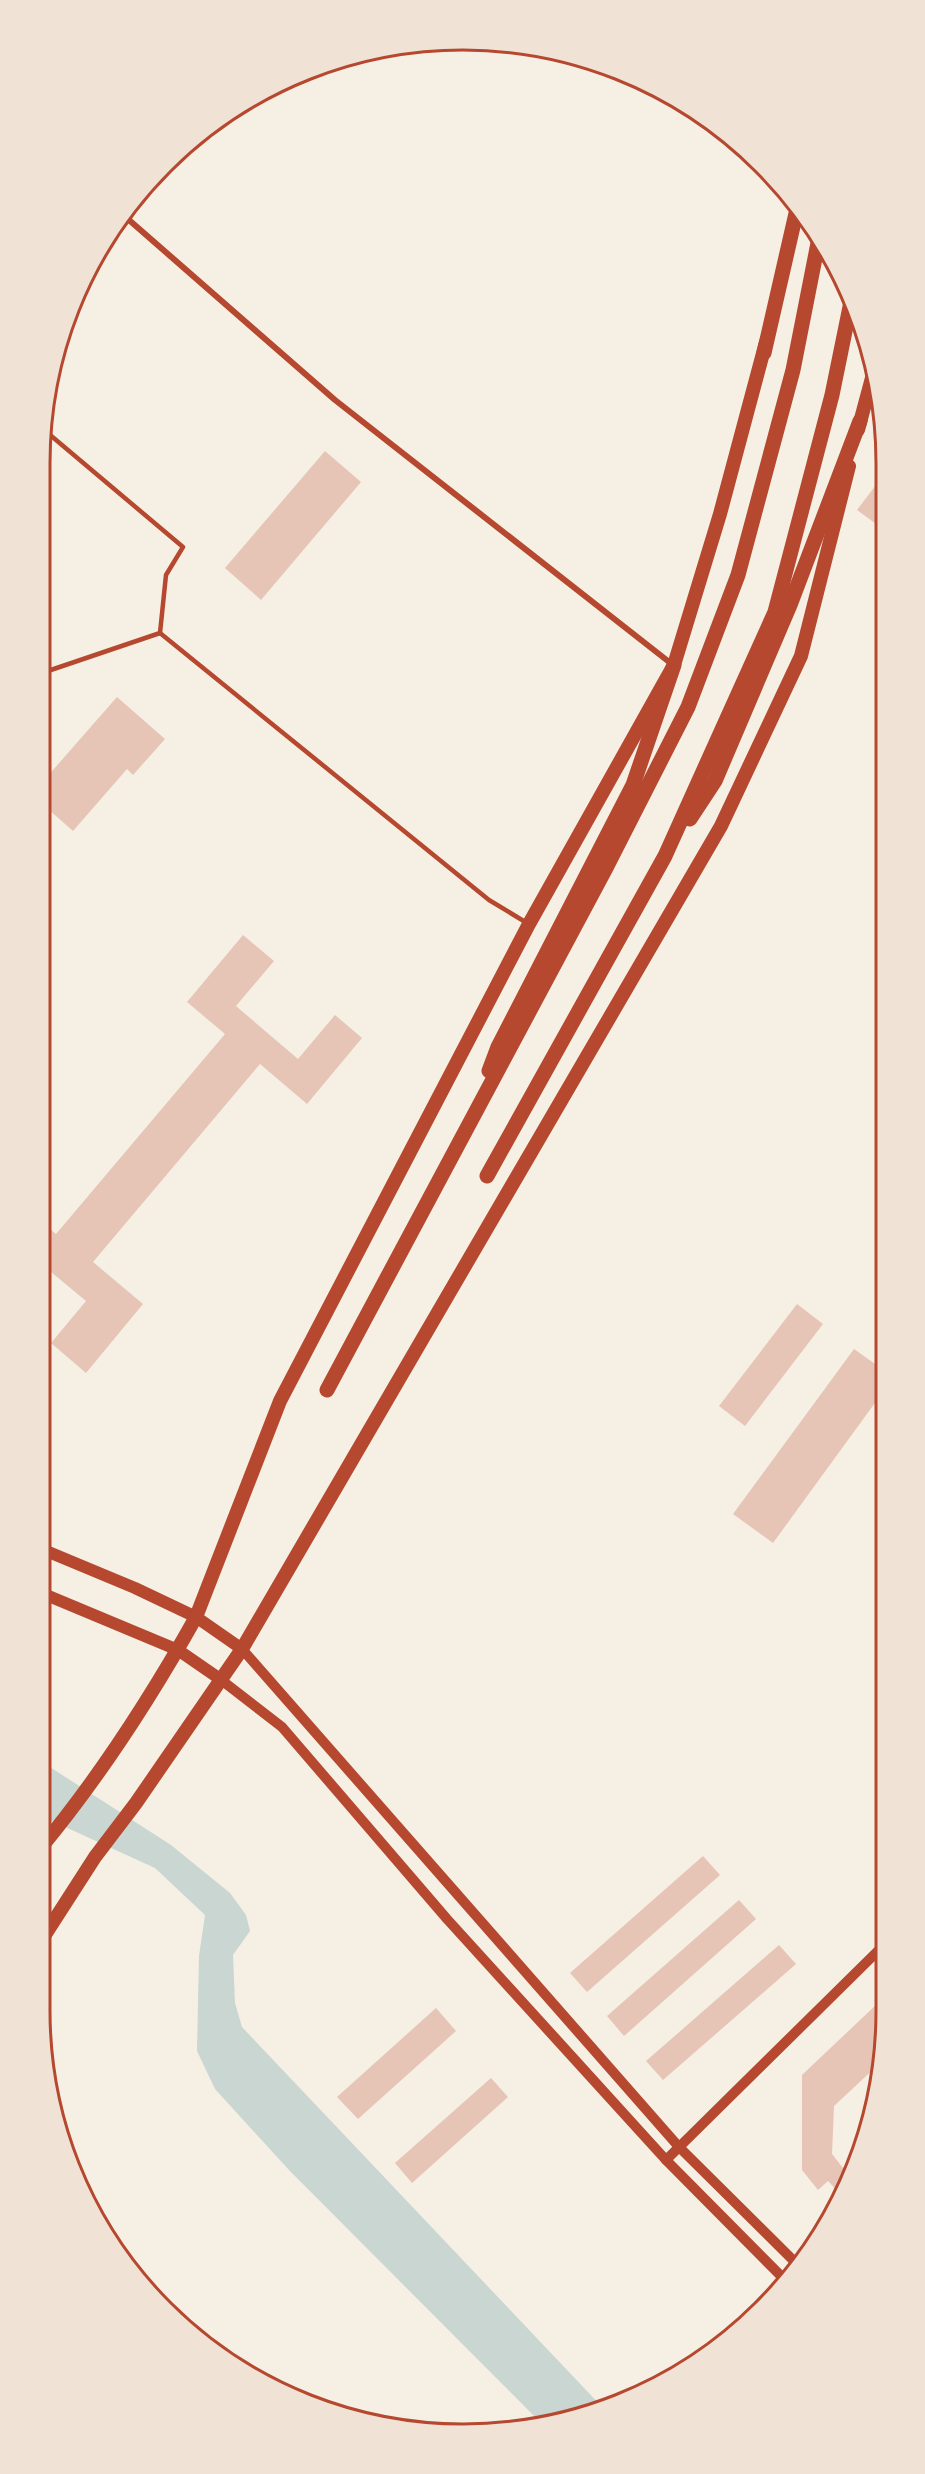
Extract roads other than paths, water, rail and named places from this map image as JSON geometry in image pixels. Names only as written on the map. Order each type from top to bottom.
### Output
[{"type":"highway","points":[[764,352],[794,216]]},
{"type":"highway","points":[[327,1390],[606,868],[688,707],[738,575],[793,370],[817,250]]},
{"type":"highway","points":[[487,1176],[665,856],[775,612],[832,395],[848,315]]},
{"type":"highway","points":[[665,856],[715,782],[790,605],[860,421]]},
{"type":"highway","points":[[471,1122],[498,1047],[633,785],[674,665]]},
{"type":"main road","points":[[50,1837],[93,1783],[178,1650],[196,1617],[280,1401],[530,924],[674,665],[720,514],[764,352]]},
{"type":"main road","points":[[50,1927],[95,1857],[136,1803],[242,1648],[722,826],[801,656],[869,389]]},
{"type":"main road","points":[[50,1553],[135,1588],[196,1617],[242,1648]]},
{"type":"main road","points":[[50,1597],[178,1650],[220,1679]]},
{"type":"street","points":[[129,220],[335,400],[674,665]]},
{"type":"street","points":[[242,1648],[679,2147],[793,2260]]},
{"type":"street","points":[[220,1679],[282,1727],[447,1919],[666,2160],[780,2275]]},
{"type":"street","points":[[666,2160],[876,1953]]},
{"type":"lane","points":[[50,435],[183,547],[166,575],[160,633]]},
{"type":"lane","points":[[50,670],[160,633]]},
{"type":"lane","points":[[160,633],[489,900],[530,924]]}]
